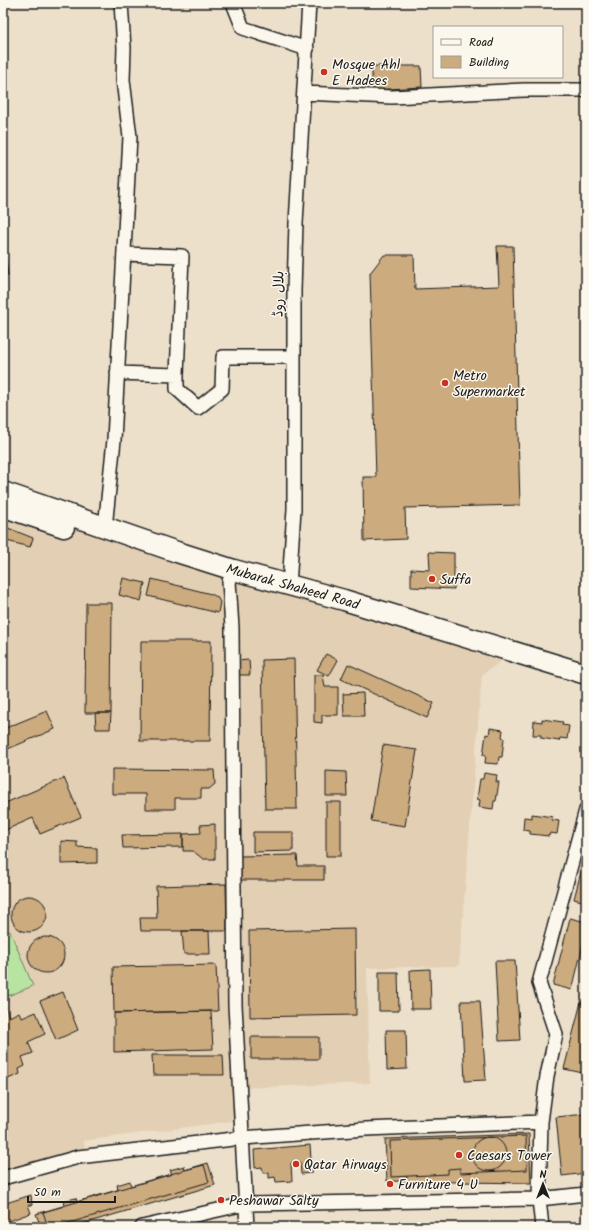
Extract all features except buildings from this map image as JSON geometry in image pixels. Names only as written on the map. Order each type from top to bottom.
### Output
[{"type":"main road","name":"Mubarak Shaheed Road","points":[[3,492],[176,552],[289,586],[351,602],[586,674]]},
{"type":"main road","name":"Mubarak Shaheed Road","points":[[3,506],[132,551],[229,582],[396,628],[499,661],[586,686]]},
{"type":"street","points":[[106,528],[114,440],[130,137],[123,80],[124,48],[121,3]]},
{"type":"street","points":[[233,3],[243,28],[307,49]]},
{"type":"street","name":"بلال روڈ","points":[[289,586],[294,509],[296,223],[309,3]]},
{"type":"street","points":[[304,93],[392,97],[524,90],[586,91]]},
{"type":"street","points":[[124,254],[182,256],[177,389],[198,408],[222,389],[223,357],[294,357]]},
{"type":"street","points":[[117,373],[177,375]]},
{"type":"street","points":[[229,582],[232,628],[236,1005],[247,1227]]},
{"type":"street","points":[[542,1227],[539,1199],[541,1122],[546,1076],[556,1034],[539,983],[586,810]]},
{"type":"street","points":[[3,1178],[78,1157],[242,1138],[366,1129],[541,1122]]},
{"type":"street","points":[[142,1227],[245,1204],[539,1199],[586,1194]]},
{"type":"shaded area","points":[[3,500],[508,656],[482,675],[459,966],[367,968],[370,1083],[240,1088],[241,1120],[83,1141],[89,1156],[3,1178]]},
{"type":"green space","points":[[10,931],[33,986],[8,996],[3,984],[3,934]]},
{"type":"place","name":"Mosque Ahl E Hadees","points":[[324,72]]},
{"type":"place","name":"Metro Supermarket","points":[[445,383]]},
{"type":"place","name":"Suffa","points":[[432,579]]},
{"type":"place","name":"Caesars Tower","points":[[459,1155]]},
{"type":"place","name":"Qatar Airways","points":[[296,1164]]},
{"type":"place","name":"Furniture 4 U","points":[[390,1184]]},
{"type":"place","name":"Peshawar Salty","points":[[221,1200]]}]
